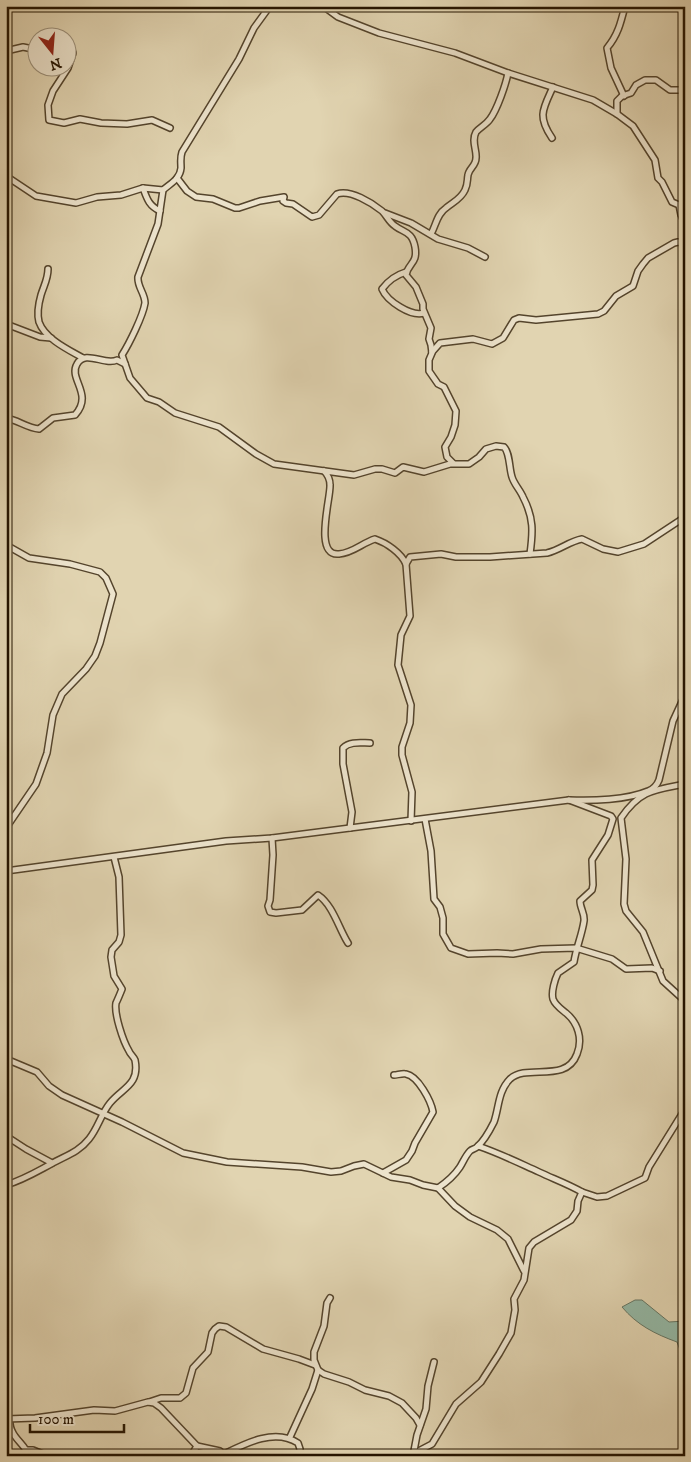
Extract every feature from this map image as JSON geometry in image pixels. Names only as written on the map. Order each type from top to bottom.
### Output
[{"type":"street","points":[[270,6],[254,28],[239,60],[182,152],[178,178],[163,190],[158,224],[138,276],[138,283],[145,303],[122,355],[132,382],[147,398],[159,402],[175,413],[220,427],[256,454],[274,464],[354,475],[375,469],[395,473],[403,468],[424,472],[454,464],[469,464],[486,449],[496,446],[506,449],[512,477],[523,496],[532,520],[533,536],[530,554]]},
{"type":"street","points":[[322,6],[338,17],[379,33],[454,53],[508,73],[593,100],[632,126],[641,138],[655,160],[658,178],[672,202],[682,205],[684,222]]},
{"type":"street","points":[[624,96],[611,68],[607,48],[616,36],[622,22],[625,6]]},
{"type":"street","points":[[6,51],[23,47],[28,48]]},
{"type":"street","points":[[431,234],[440,215],[464,194],[470,169],[475,166],[477,157],[474,150],[475,134],[493,116],[505,87],[508,73]]},
{"type":"street","points":[[61,78],[53,91],[48,105],[49,120],[64,122],[80,119],[101,123],[127,124],[152,120],[170,128]]},
{"type":"street","points":[[616,114],[618,102],[624,96],[631,93],[640,83],[651,80],[661,83],[670,90],[685,90]]},
{"type":"street","points":[[552,138],[543,123],[542,114],[544,104],[553,88]]},
{"type":"street","points":[[6,176],[36,196],[76,203],[121,195],[143,188],[163,190]]},
{"type":"street","points":[[178,178],[187,191],[196,196],[213,199],[235,208],[284,196],[283,201],[293,204],[312,217],[317,217],[333,198],[341,192],[347,193],[364,200],[382,212],[411,223],[438,239],[468,248],[485,256]]},
{"type":"street","points":[[143,188],[148,203],[153,208],[160,210]]},
{"type":"street","points":[[382,212],[394,226],[405,231],[413,242],[415,257],[414,264],[406,272],[399,274],[382,289],[389,300],[411,313],[420,315],[424,313]]},
{"type":"street","points":[[432,353],[440,342],[473,339],[492,344],[498,342],[503,338],[514,320],[519,318],[536,320],[598,314],[616,296],[634,286],[638,271],[648,258],[674,243],[685,243]]},
{"type":"street","points":[[48,269],[48,278],[38,312],[39,322],[46,333],[52,338],[84,358]]},
{"type":"street","points":[[406,272],[406,275],[416,287],[431,328],[429,339],[432,345],[430,371],[438,384],[444,387],[456,411],[451,437],[445,446],[447,457],[454,464]]},
{"type":"street","points":[[6,324],[40,337],[52,338]]},
{"type":"street","points":[[6,418],[33,429],[39,429],[53,418],[75,415],[82,403],[82,394],[75,366],[78,361],[84,358],[112,362],[117,360],[126,365]]},
{"type":"street","points":[[323,471],[329,477],[330,484],[324,518],[328,549],[331,554],[345,554],[375,539],[381,541],[404,558],[406,564],[410,616],[401,635],[398,665],[411,705],[410,723],[402,747],[402,755],[412,792],[411,821]]},
{"type":"street","points":[[406,564],[410,557],[424,555],[441,554],[456,557],[490,557],[556,551],[582,539],[603,549],[618,552],[644,544],[685,517]]},
{"type":"street","points":[[6,545],[29,558],[70,564],[100,572],[106,578],[113,594],[95,656],[86,669],[62,694],[53,715],[47,753],[36,784],[6,828]]},
{"type":"street","points":[[685,695],[673,721],[657,785],[634,800],[621,818],[626,859],[624,904],[626,911],[643,932],[663,981],[685,1001]]},
{"type":"street","points":[[350,828],[352,812],[343,764],[343,748],[352,743],[370,743]]},
{"type":"street","points":[[6,871],[226,841],[272,838],[569,800],[623,797],[685,784]]},
{"type":"street","points":[[438,1188],[454,1175],[469,1151],[478,1146],[494,1120],[498,1098],[510,1079],[525,1073],[552,1072],[571,1065],[578,1054],[580,1036],[576,1025],[568,1014],[556,1004],[552,994],[558,973],[574,962],[584,920],[580,901],[592,890],[592,860],[608,835],[613,820],[611,816],[569,800]]},
{"type":"street","points":[[425,819],[431,851],[434,899],[440,907],[443,918],[443,934],[451,948],[468,954],[497,952],[513,954],[541,949],[576,948],[612,959],[626,969],[652,968],[660,971]]},
{"type":"street","points":[[272,838],[273,855],[268,906],[270,912],[302,910],[318,895],[334,916],[348,943]]},
{"type":"street","points":[[6,1185],[20,1181],[74,1153],[88,1140],[96,1128],[102,1113],[115,1096],[128,1088],[135,1077],[135,1059],[129,1052],[116,1014],[116,1004],[122,989],[114,976],[111,957],[112,950],[119,942],[121,934],[119,877],[114,857]]},
{"type":"street","points":[[6,1059],[37,1072],[49,1086],[62,1095],[184,1152],[227,1162],[302,1167],[331,1172],[364,1164],[396,1178],[438,1188],[455,1206],[470,1217],[497,1230],[508,1239],[526,1274]]},
{"type":"street","points":[[383,1173],[406,1160],[433,1112],[429,1098],[411,1077],[406,1074],[394,1075]]},
{"type":"street","points":[[478,1146],[496,1152],[582,1192],[597,1197],[607,1196],[645,1178],[652,1161],[685,1109]]},
{"type":"street","points":[[6,1136],[52,1163]]},
{"type":"street","points":[[413,1455],[432,1444],[456,1404],[481,1382],[499,1354],[511,1333],[515,1310],[514,1299],[526,1274],[525,1265],[528,1248],[534,1242],[571,1220],[577,1211],[578,1201],[582,1192]]},
{"type":"street","points":[[290,1438],[314,1384],[317,1368],[314,1352],[324,1326],[327,1303],[330,1298]]},
{"type":"street","points":[[48,1456],[33,1450],[28,1453],[18,1441],[7,1419],[35,1418],[94,1410],[115,1411],[161,1398],[180,1398],[186,1393],[193,1368],[208,1352],[212,1333],[219,1326],[226,1327],[263,1349],[299,1359],[317,1368],[324,1374],[349,1382],[365,1390],[389,1396],[402,1403],[420,1425]]},
{"type":"street","points":[[413,1455],[426,1408],[428,1386],[434,1362]]},
{"type":"street","points":[[148,1402],[161,1408],[197,1446],[207,1447],[225,1455],[265,1437],[290,1438],[298,1442],[299,1456]]},
{"type":"street","points":[[191,1456],[197,1446]]},
{"type":"shaded area","points":[[635,1300],[642,1300],[669,1322],[685,1321],[685,1356],[677,1342],[647,1328],[622,1307]]}]
